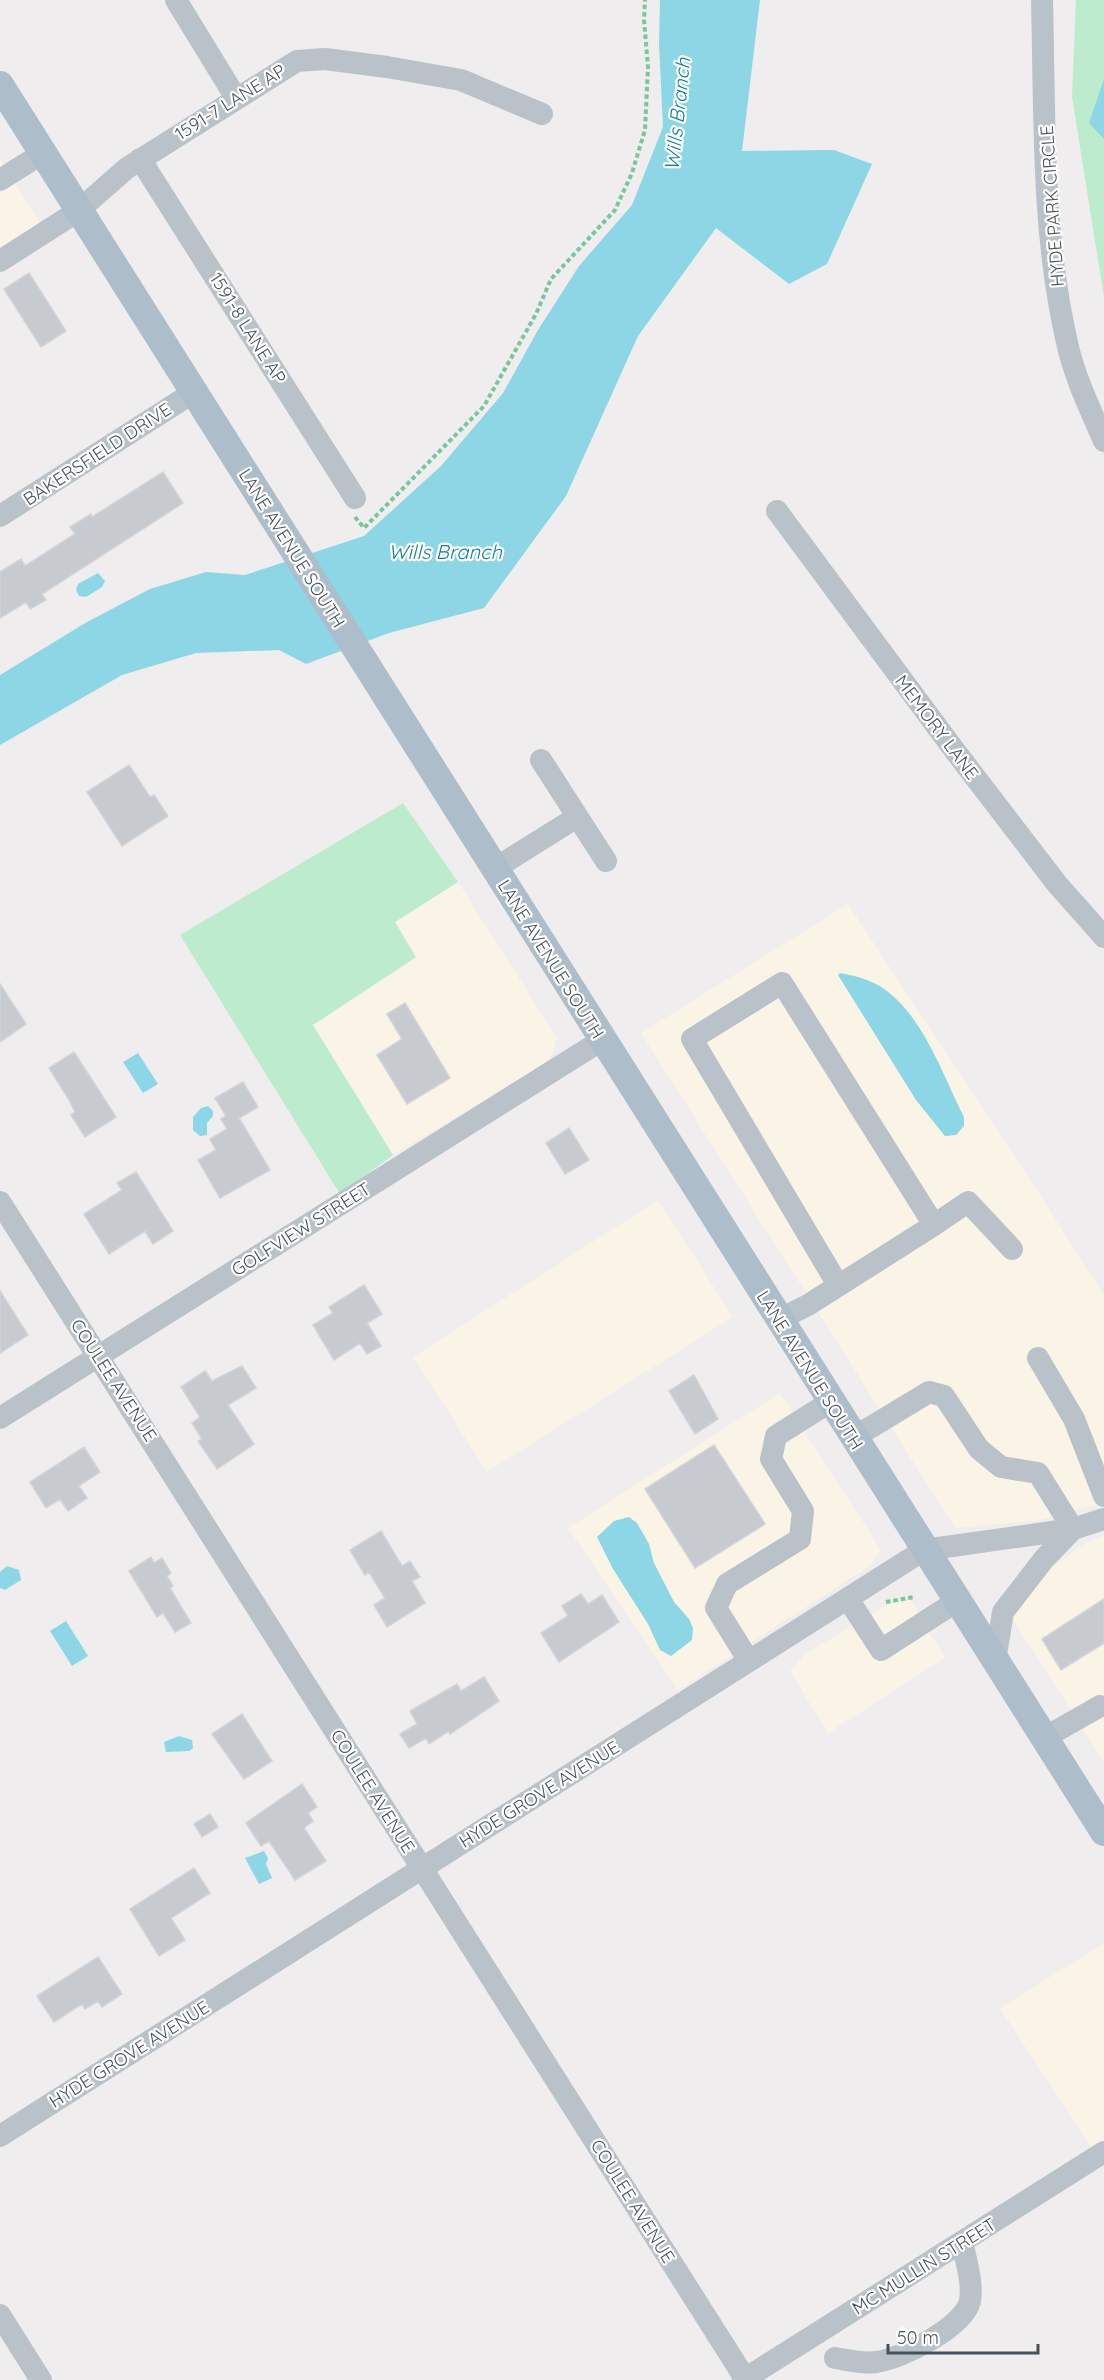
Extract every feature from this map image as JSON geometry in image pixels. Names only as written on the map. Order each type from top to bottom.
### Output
[{"type":"main road","name":"LANE AVENUE SOUTH","points":[[0,85],[778,1320],[1104,1832]]},
{"type":"street","points":[[176,0],[236,98]]},
{"type":"street","name":"HYDE PARK CIRCLE","points":[[1042,0],[1049,219],[1058,293],[1069,351],[1083,396],[1104,441]]},
{"type":"street","name":"1591-7 LANE AP","points":[[0,261],[78,211],[101,188],[140,159],[297,61],[325,60],[387,67],[461,80],[542,114]]},
{"type":"street","points":[[0,180],[43,153]]},
{"type":"street","name":"1591-8 LANE AP","points":[[140,159],[355,498]]},
{"type":"street","name":"BAKERSFIELD DRIVE","points":[[0,516],[194,392]]},
{"type":"street","name":"MEMORY LANE","points":[[777,511],[1057,884],[1104,937]]},
{"type":"street","points":[[542,760],[606,861]]},
{"type":"street","points":[[494,869],[577,818]]},
{"type":"street","points":[[838,1285],[692,1040],[782,983],[934,1225]]},
{"type":"street","name":"GOLFVIEW STREET","points":[[0,1418],[602,1040]]},
{"type":"street","name":"COULEE AVENUE","points":[[0,1202],[99,1355],[745,2380]]},
{"type":"street","points":[[778,1320],[838,1285],[968,1202],[1012,1249]]},
{"type":"street","points":[[1038,1358],[1074,1419],[1104,1496]]},
{"type":"street","points":[[853,1438],[929,1392],[944,1396],[980,1449],[1001,1467],[1038,1473],[1073,1529],[1044,1559],[1004,1612],[995,1661]]},
{"type":"street","points":[[749,1661],[716,1608],[727,1584],[800,1539],[803,1511],[771,1459],[776,1436],[830,1402]]},
{"type":"street","name":"HYDE GROVE AVENUE","points":[[0,2136],[924,1550],[1073,1529],[1103,1521]]},
{"type":"street","points":[[848,1599],[881,1650],[957,1601]]},
{"type":"street","points":[[1044,1738],[1103,1703]]},
{"type":"street","name":"MC MULLIN STREET","points":[[745,2380],[1104,2152]]},
{"type":"street","points":[[835,2358],[877,2362],[902,2354],[936,2337],[956,2320],[969,2303],[970,2282],[962,2242]]},
{"type":"street","points":[[0,2315],[41,2380]]},
{"type":"street","points":[[829,2326],[839,2380]]},
{"type":"path","points":[[355,498],[355,518],[364,528],[484,406],[536,314],[551,279],[615,210],[632,173],[645,130],[648,67],[644,20],[645,0]]},
{"type":"path","points":[[886,1602],[914,1597]]},
{"type":"shaded area","points":[[0,159],[41,225],[0,252]]},
{"type":"shaded area","points":[[458,882],[557,1038],[553,1053],[545,1063],[393,1155],[312,1025],[416,958],[395,922]]},
{"type":"shaded area","points":[[848,904],[1032,1182],[1104,1296],[1104,1502],[1097,1505],[1036,1521],[955,1528],[641,1033]]},
{"type":"shaded area","points":[[658,1200],[733,1317],[487,1472],[413,1357]]},
{"type":"shaded area","points":[[780,1393],[881,1550],[871,1565],[678,1690],[568,1528]]},
{"type":"shaded area","points":[[1104,1535],[1104,1762],[1012,1618],[1042,1574],[1082,1545]]},
{"type":"shaded area","points":[[910,1600],[945,1658],[828,1733],[790,1671],[807,1653],[886,1605]]},
{"type":"shaded area","points":[[1104,1943],[1104,2143],[1093,2150],[1000,2008]]},
{"type":"green space","points":[[1076,0],[1104,0],[1104,297],[1072,97]]},
{"type":"green space","points":[[403,803],[458,882],[395,922],[416,957],[313,1025],[393,1155],[340,1194],[180,935]]},
{"type":"water","name":"Wills Branch","points":[[660,0],[760,0],[742,151],[834,150],[872,164],[827,264],[789,284],[716,228],[638,336],[566,496],[484,608],[389,633],[306,664],[279,650],[196,653],[122,675],[0,745],[0,675],[87,622],[150,589],[206,572],[245,575],[364,536],[441,466],[503,393],[538,330],[579,266],[632,205],[663,127],[659,43]]},
{"type":"water","points":[[1104,79],[1104,139],[1089,123]]},
{"type":"water","points":[[98,573],[105,581],[102,587],[86,597],[79,596],[76,590],[78,584]]},
{"type":"water","points":[[840,973],[864,979],[882,987],[912,1017],[932,1050],[964,1117],[964,1126],[956,1135],[945,1136],[916,1100],[838,975]]},
{"type":"water","points":[[138,1053],[158,1084],[143,1093],[123,1062]]},
{"type":"water","points":[[208,1106],[213,1111],[213,1116],[207,1123],[207,1135],[200,1136],[193,1130],[193,1117],[201,1108]]},
{"type":"water","points":[[629,1517],[637,1523],[649,1544],[654,1563],[674,1602],[689,1619],[693,1628],[692,1640],[671,1656],[660,1650],[648,1624],[613,1569],[597,1537],[614,1521]]},
{"type":"water","points":[[7,1566],[19,1570],[21,1580],[5,1590],[0,1588],[0,1572]]},
{"type":"water","points":[[66,1621],[88,1656],[72,1666],[50,1631]]},
{"type":"water","points":[[179,1736],[192,1740],[193,1748],[189,1751],[166,1752],[164,1742]]},
{"type":"water","points":[[264,1851],[268,1858],[266,1864],[272,1878],[259,1884],[245,1858]]},
{"type":"building","points":[[29,273],[66,331],[41,347],[4,289]]},
{"type":"building","points":[[163,472],[183,503],[42,594],[46,600],[30,609],[26,602],[0,618],[0,572],[21,559],[25,566],[75,534],[70,527],[91,514],[92,517]]},
{"type":"building","points":[[129,765],[150,797],[154,795],[168,816],[122,846],[87,792]]},
{"type":"building","points":[[0,984],[26,1024],[0,1042]]},
{"type":"building","points":[[405,1003],[450,1078],[407,1104],[377,1055],[402,1039],[387,1014]]},
{"type":"building","points":[[74,1052],[116,1117],[85,1137],[71,1115],[75,1112],[69,1100],[49,1068]]},
{"type":"building","points":[[243,1082],[258,1107],[239,1118],[270,1170],[220,1198],[198,1160],[216,1150],[210,1139],[227,1129],[221,1119],[226,1116],[215,1098]]},
{"type":"building","points":[[569,1128],[589,1160],[565,1174],[546,1143]]},
{"type":"building","points":[[136,1172],[173,1231],[153,1244],[145,1231],[109,1254],[84,1214],[122,1190],[117,1183]]},
{"type":"building","points":[[364,1285],[382,1314],[367,1323],[381,1346],[367,1354],[360,1343],[334,1360],[313,1325],[333,1313],[329,1307]]},
{"type":"building","points":[[0,1291],[28,1335],[0,1353]]},
{"type":"building","points":[[242,1366],[256,1388],[228,1405],[254,1444],[217,1469],[198,1441],[202,1439],[192,1423],[200,1417],[181,1387],[205,1371],[212,1381]]},
{"type":"building","points":[[694,1375],[718,1419],[695,1434],[669,1391]]},
{"type":"building","points":[[714,1445],[765,1524],[695,1568],[645,1489]]},
{"type":"building","points":[[84,1447],[100,1472],[79,1486],[87,1498],[68,1511],[60,1499],[46,1508],[30,1482]]},
{"type":"building","points":[[381,1531],[402,1566],[410,1561],[420,1577],[412,1581],[425,1603],[387,1627],[374,1605],[385,1598],[369,1572],[365,1575],[350,1550]]},
{"type":"building","points":[[151,1557],[154,1563],[162,1558],[171,1573],[167,1576],[173,1586],[170,1588],[191,1623],[175,1632],[163,1613],[157,1617],[129,1571]]},
{"type":"building","points":[[581,1594],[588,1604],[602,1595],[619,1622],[559,1662],[541,1633],[568,1616],[562,1606]]},
{"type":"building","points":[[1104,1599],[1104,1643],[1061,1670],[1042,1639]]},
{"type":"building","points":[[484,1677],[499,1701],[450,1734],[449,1731],[429,1744],[426,1738],[409,1748],[400,1734],[417,1724],[410,1711],[457,1684],[461,1691]]},
{"type":"building","points":[[242,1714],[272,1761],[244,1779],[212,1734]]},
{"type":"building","points":[[302,1784],[317,1807],[308,1813],[313,1821],[304,1828],[326,1861],[295,1880],[269,1841],[261,1846],[246,1823]]},
{"type":"building","points":[[210,1814],[218,1827],[202,1837],[194,1824]]},
{"type":"building","points":[[194,1868],[210,1893],[171,1918],[185,1940],[159,1956],[130,1909]]},
{"type":"building","points":[[98,1957],[122,1994],[102,2007],[98,2001],[85,2009],[82,2004],[54,2022],[37,1996]]}]
